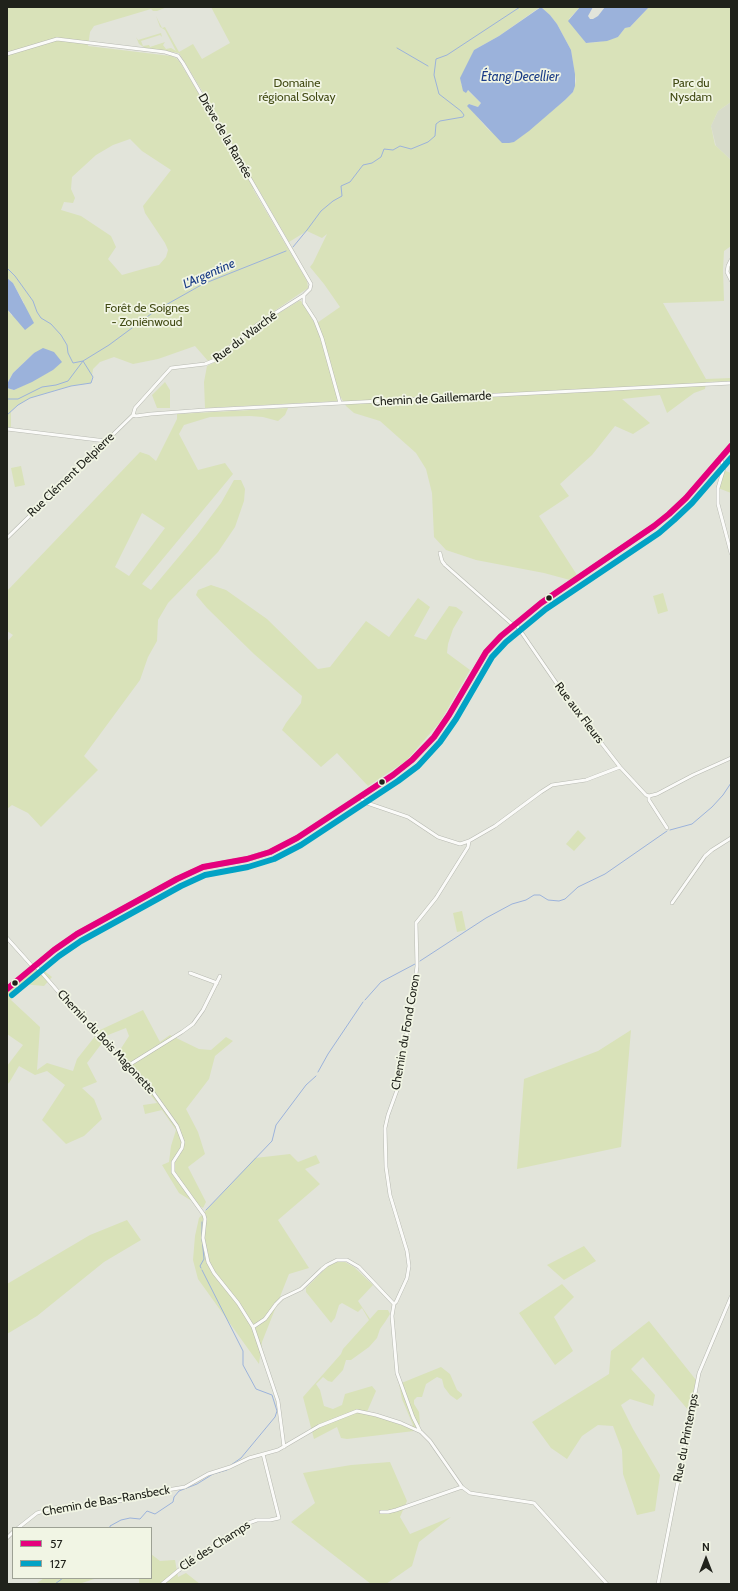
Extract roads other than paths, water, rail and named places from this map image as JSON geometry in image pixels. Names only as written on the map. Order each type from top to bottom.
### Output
[{"type":"main road","points":[[7,989],[34,966],[77,934],[179,878],[203,867],[247,859],[270,852],[298,838],[393,775],[412,760],[425,747],[449,715],[486,652],[514,624],[541,603],[654,526],[669,514],[686,498],[731,446]]},
{"type":"street","name":"Drève de la Ramée","points":[[7,54],[57,39],[165,52],[178,56],[310,280],[312,284],[308,292]]},
{"type":"street","points":[[731,260],[727,272],[731,280]]},
{"type":"street","name":"Rue du Warché","points":[[133,415],[135,408],[171,368],[205,364],[215,360],[258,324],[308,292]]},
{"type":"street","points":[[304,295],[304,303],[315,320],[322,338],[340,403]]},
{"type":"street","name":"Chemin de Gaillemarde","points":[[133,415],[731,383]]},
{"type":"street","name":"Rue Clément Delpierre","points":[[8,537],[133,415]]},
{"type":"street","points":[[7,429],[106,440]]},
{"type":"street","points":[[720,457],[724,468],[718,488],[718,504],[731,553]]},
{"type":"street","name":"Rue aux Fleurs","points":[[440,553],[442,561],[445,565],[514,624],[568,700],[620,767],[644,793],[649,796],[649,800],[667,828]]},
{"type":"street","points":[[649,796],[657,794],[693,775],[731,758]]},
{"type":"street","points":[[360,798],[367,803],[408,817],[438,837],[460,844],[469,841],[506,820],[541,792],[552,786],[586,780],[620,767]]},
{"type":"street","points":[[672,903],[705,856],[731,838]]},
{"type":"street","name":"Chemin du Fond Coron","points":[[394,1304],[408,1278],[408,1266],[406,1251],[390,1195],[386,1167],[385,1128],[386,1121],[400,1082],[404,1046],[411,1014],[417,966],[416,922],[436,898],[468,847],[469,841]]},
{"type":"street","name":"Chemin du Bois Magonette","points":[[7,938],[95,1034],[129,1065],[151,1089],[180,1131],[183,1142],[182,1148],[173,1162],[173,1172],[176,1179],[204,1214],[205,1219],[203,1238],[208,1262],[238,1302],[253,1328],[278,1401],[284,1447]]},
{"type":"street","points":[[190,973],[217,983]]},
{"type":"street","points":[[129,1065],[193,1024],[203,1010],[220,976]]},
{"type":"street","points":[[253,1328],[265,1319],[282,1298],[301,1289],[327,1265],[337,1260],[347,1260],[359,1267],[394,1304],[392,1316],[397,1373],[413,1417],[421,1432]]},
{"type":"street","name":"Rue du Printemps","points":[[658,1584],[699,1373],[731,1297]]},
{"type":"street","name":"Chemin de Bas-Ransbeck","points":[[19,1527],[41,1512],[54,1508],[127,1500],[162,1491],[180,1489],[208,1474],[230,1467],[249,1458],[284,1447],[318,1426],[353,1411],[364,1412],[376,1414],[402,1423],[421,1432],[430,1441],[462,1487],[475,1495],[534,1504],[607,1584]]},
{"type":"street","name":"Clé des Champs","points":[[162,1584],[183,1566],[246,1524],[257,1520],[279,1518],[263,1454]]},
{"type":"street","points":[[380,1512],[396,1510],[462,1487]]},
{"type":"water","name":"Étang Decellier","points":[[541,7],[557,24],[571,50],[575,74],[575,86],[573,92],[565,100],[529,131],[514,142],[502,143],[467,106],[469,104],[478,107],[481,103],[468,90],[466,93],[463,91],[460,78],[474,50],[499,36]]},
{"type":"water","points":[[580,7],[593,7],[588,16],[590,19],[593,19],[598,16],[605,7],[649,7],[630,27],[625,28],[618,37],[607,41],[586,43],[568,21]]},
{"type":"water","points":[[7,278],[13,283],[34,323],[25,330],[7,309]]},
{"type":"water","points":[[43,348],[54,352],[62,362],[53,370],[32,382],[14,390],[7,388],[7,384],[13,373],[34,353]]},
{"type":"waterway","name":"L'Argentine","points":[[293,247],[321,211],[342,196],[341,186],[350,182],[363,165],[372,163],[381,157],[384,149],[393,150],[400,146],[411,149],[428,142],[435,136],[436,124],[440,121],[463,117],[464,115],[461,111],[439,94],[434,75],[436,59],[447,55],[520,7]]},
{"type":"waterway","points":[[397,48],[428,66]]},
{"type":"waterway","name":"L'Argentine","points":[[7,399],[18,399],[42,387],[68,381],[83,361],[109,345],[155,311],[203,284],[286,251]]},
{"type":"waterway","name":"L'Argentine","points":[[7,268],[15,276],[33,301],[41,318],[51,324],[61,335],[67,345],[68,353],[73,363],[83,361],[93,377],[91,383],[71,386],[30,398],[18,405],[7,415]]},
{"type":"waterway","points":[[670,830],[692,824],[712,807],[731,783]]},
{"type":"waterway","points":[[420,961],[486,918],[512,904],[526,900],[534,895],[540,895],[548,900],[559,901],[565,899],[578,887],[605,874],[667,831]]},
{"type":"waterway","points":[[365,1000],[381,982],[415,964]]},
{"type":"waterway","points":[[318,1072],[328,1054],[363,1002]]},
{"type":"waterway","points":[[206,1210],[272,1141],[276,1125],[306,1085],[316,1076]]},
{"type":"waterway","points":[[201,1268],[200,1266],[204,1259],[202,1222]]},
{"type":"waterway","points":[[202,1270],[243,1351],[243,1365],[256,1389],[272,1395],[277,1411],[275,1417],[241,1458],[231,1465]]},
{"type":"waterway","points":[[110,1527],[121,1520],[130,1518],[140,1519],[147,1511],[155,1514],[173,1502],[174,1497],[179,1491],[197,1484],[213,1474],[227,1470]]},
{"type":"waterway","points":[[55,1584],[62,1579]]},
{"type":"park label","name":"Domaine régional Solvay","points":[[297,90]]},
{"type":"park label","name":"Parc du Nysdam","points":[[691,90]]},
{"type":"park label","name":"Forêt de Soignes - Zoniënwoud","points":[[147,315]]}]
